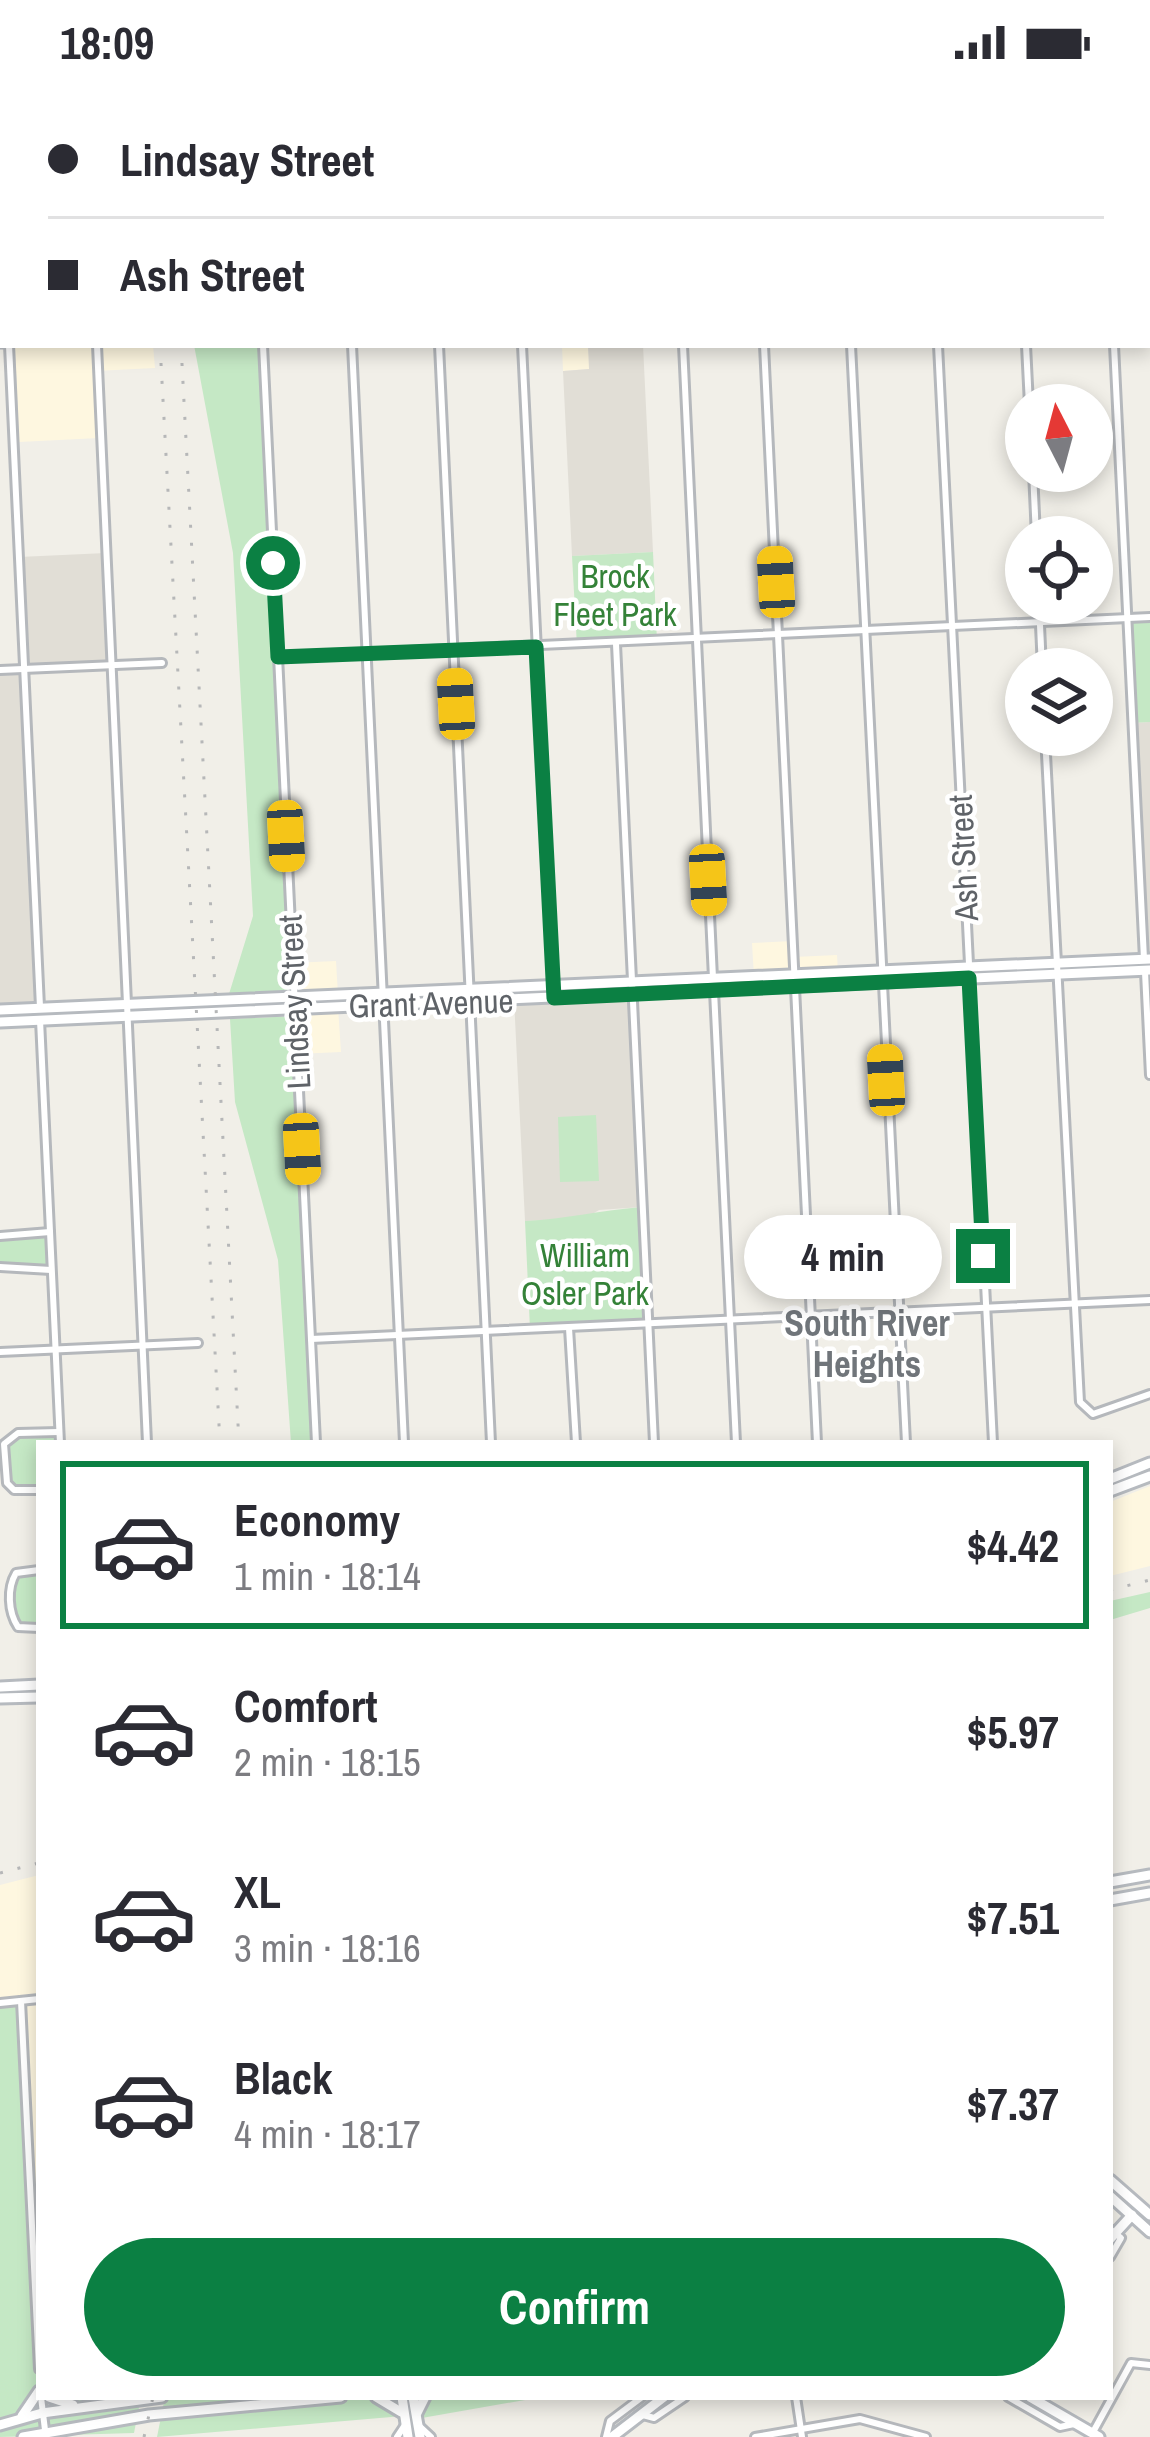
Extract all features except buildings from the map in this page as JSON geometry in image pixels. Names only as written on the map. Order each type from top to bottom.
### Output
[{"type":"main road","name":"Grant Avenue","points":[[969,973],[1057,962],[1147,964]]},
{"type":"main road","name":"Grant Avenue","points":[[0,1022],[40,1015],[469,994],[969,973],[1058,974],[1147,964]]},
{"type":"main road","name":"Grant Avenue","points":[[0,1010],[40,1015]]},
{"type":"main road","points":[[1113,1478],[1150,1463]]},
{"type":"main road","points":[[1113,1490],[1150,1476]]},
{"type":"main road","points":[[0,1687],[36,1685]]},
{"type":"main road","points":[[0,1698],[36,1697]]},
{"type":"main road","points":[[1113,1881],[1150,1875]]},
{"type":"main road","points":[[1113,1899],[1150,1893]]},
{"type":"main road","points":[[1113,2184],[1150,2232]]},
{"type":"main road","points":[[1113,2199],[1150,2215]]},
{"type":"main road","points":[[1113,2232],[1136,2211]]},
{"type":"main road","points":[[20,2418],[38,2400]]},
{"type":"main road","points":[[60,2400],[84,2407]]},
{"type":"main road","points":[[0,2425],[42,2413],[139,2400]]},
{"type":"main road","points":[[23,2437],[45,2430],[314,2400]]},
{"type":"main road","points":[[380,2400],[410,2421]]},
{"type":"main road","points":[[403,2400],[420,2437]]},
{"type":"main road","points":[[408,2437],[413,2400]]},
{"type":"main road","points":[[410,2421],[423,2400]]},
{"type":"main road","points":[[609,2437],[622,2432],[660,2400]]},
{"type":"main road","points":[[1035,2400],[1094,2436]]},
{"type":"street","points":[[4,348],[25,669],[60,1440]]},
{"type":"street","points":[[97,348],[147,1440]]},
{"type":"street","name":"Lindsay Street","points":[[263,348],[316,1440]]},
{"type":"street","points":[[352,348],[404,1440]]},
{"type":"street","points":[[439,348],[491,1440]]},
{"type":"street","points":[[522,348],[553,992]]},
{"type":"street","points":[[683,348],[736,1440]]},
{"type":"street","points":[[764,348],[817,1440]]},
{"type":"street","points":[[850,348],[906,1440]]},
{"type":"street","name":"Ash Street","points":[[938,348],[993,1440]]},
{"type":"street","points":[[1026,348],[1028,384]]},
{"type":"street","points":[[1114,348],[1150,1075]]},
{"type":"street","points":[[1113,619],[1150,617]]},
{"type":"street","points":[[278,657],[1018,624]]},
{"type":"street","points":[[616,644],[654,1440]]},
{"type":"street","points":[[0,670],[162,663]]},
{"type":"street","points":[[1046,756],[1072,1304],[1084,1409],[1101,1412],[1150,1394]]},
{"type":"street","points":[[0,1236],[50,1232]]},
{"type":"street","points":[[0,1267],[52,1270]]},
{"type":"street","points":[[311,1339],[1150,1300]]},
{"type":"street","points":[[569,1328],[576,1440]]},
{"type":"street","points":[[0,1352],[199,1343]]},
{"type":"street","points":[[36,1490],[14,1490],[7,1483],[4,1444],[18,1433],[59,1432]]},
{"type":"street","points":[[36,1570],[16,1573],[10,1586],[13,1621],[18,1627],[36,1628]]},
{"type":"street","points":[[0,2003],[36,1999]]},
{"type":"street","points":[[21,2001],[36,2308]]},
{"type":"street","points":[[1113,2399],[1131,2363],[1150,2366]]},
{"type":"street","points":[[43,2400],[45,2430]]},
{"type":"street","points":[[609,2437],[606,2425],[638,2400]]},
{"type":"street","points":[[640,2414],[654,2418],[681,2400]]},
{"type":"street","points":[[796,2400],[802,2437]]},
{"type":"street","points":[[1013,2400],[1060,2427],[1076,2423]]},
{"type":"street","points":[[1094,2436],[1112,2400]]},
{"type":"street","points":[[755,2437],[849,2419],[888,2422],[926,2437]]},
{"type":"street","points":[[398,2437],[410,2421],[431,2437]]},
{"type":"street","points":[[886,2437],[888,2422]]},
{"type":"shaded area","points":[[15,348],[153,348],[155,368],[95,371],[99,438],[19,442]]},
{"type":"shaded area","points":[[562,348],[588,348],[590,369],[563,371]]},
{"type":"shaded area","points":[[588,348],[643,348],[653,552],[572,556],[563,371],[589,369]]},
{"type":"shaded area","points":[[106,553],[111,665],[25,669],[40,1009],[0,1010],[0,670],[24,669],[19,557]]},
{"type":"shaded area","points":[[1150,722],[1150,959],[1144,959],[1132,723]]},
{"type":"shaded area","points":[[793,941],[794,957],[837,955],[838,973],[754,977],[752,943]]},
{"type":"shaded area","points":[[336,961],[338,995],[294,997],[292,963]]},
{"type":"shaded area","points":[[633,995],[642,1207],[599,1210],[584,1219],[525,1221],[514,999]]},
{"type":"shaded area","points":[[338,1007],[341,1052],[297,1054],[295,1009]]},
{"type":"shaded area","points":[[1150,1486],[1150,1566],[1113,1575],[1113,1501]]},
{"type":"shaded area","points":[[36,1876],[36,2339],[0,2003],[0,1885]]},
{"type":"green space","points":[[195,348],[263,348],[293,990],[229,994],[253,916],[233,553]]},
{"type":"green space","name":"Brock Fleet Park","points":[[653,552],[657,642],[577,646],[572,556]]},
{"type":"green space","points":[[1150,617],[1150,722],[1132,723],[1128,618]]},
{"type":"green space","points":[[295,1016],[314,1440],[291,1440],[278,1260],[235,1102],[230,1019]]},
{"type":"green space","points":[[596,1115],[599,1181],[560,1182],[558,1117]]},
{"type":"green space","name":"William Osler Park","points":[[642,1207],[648,1325],[530,1329],[525,1221]]},
{"type":"green space","points":[[50,1232],[51,1270],[0,1267],[0,1236]]},
{"type":"green space","points":[[59,1432],[60,1440],[36,1440],[36,1490],[9,1487],[5,1440]]},
{"type":"green space","points":[[23,1573],[36,1573],[36,1625],[25,1626],[14,1611],[13,1586]]},
{"type":"green space","points":[[1150,1592],[1150,1608],[1113,1619],[1113,1600]]},
{"type":"green space","points":[[21,2001],[36,2308],[36,2396],[27,2412],[79,2407],[58,2400],[140,2400],[134,2433],[0,2437],[0,2003]]},
{"type":"green space","points":[[164,2400],[381,2400],[403,2413],[402,2400],[413,2400],[415,2414],[423,2400],[525,2400],[416,2419],[431,2437],[397,2437],[405,2424],[403,2416],[157,2437]]},
{"type":"railway","points":[[160,348],[220,1440]]},
{"type":"railway","points":[[181,348],[239,1440]]},
{"type":"railway","points":[[1113,1589],[1150,1580]]},
{"type":"railway","points":[[0,1873],[36,1864]]},
{"type":"railway","points":[[144,2437],[152,2400]]},
{"type":"district","name":"South River Heights","points":[[867,1344]]},
{"type":"route","points":[[273,563],[278,657],[536,647],[554,998],[969,978],[983,1256]]}]
